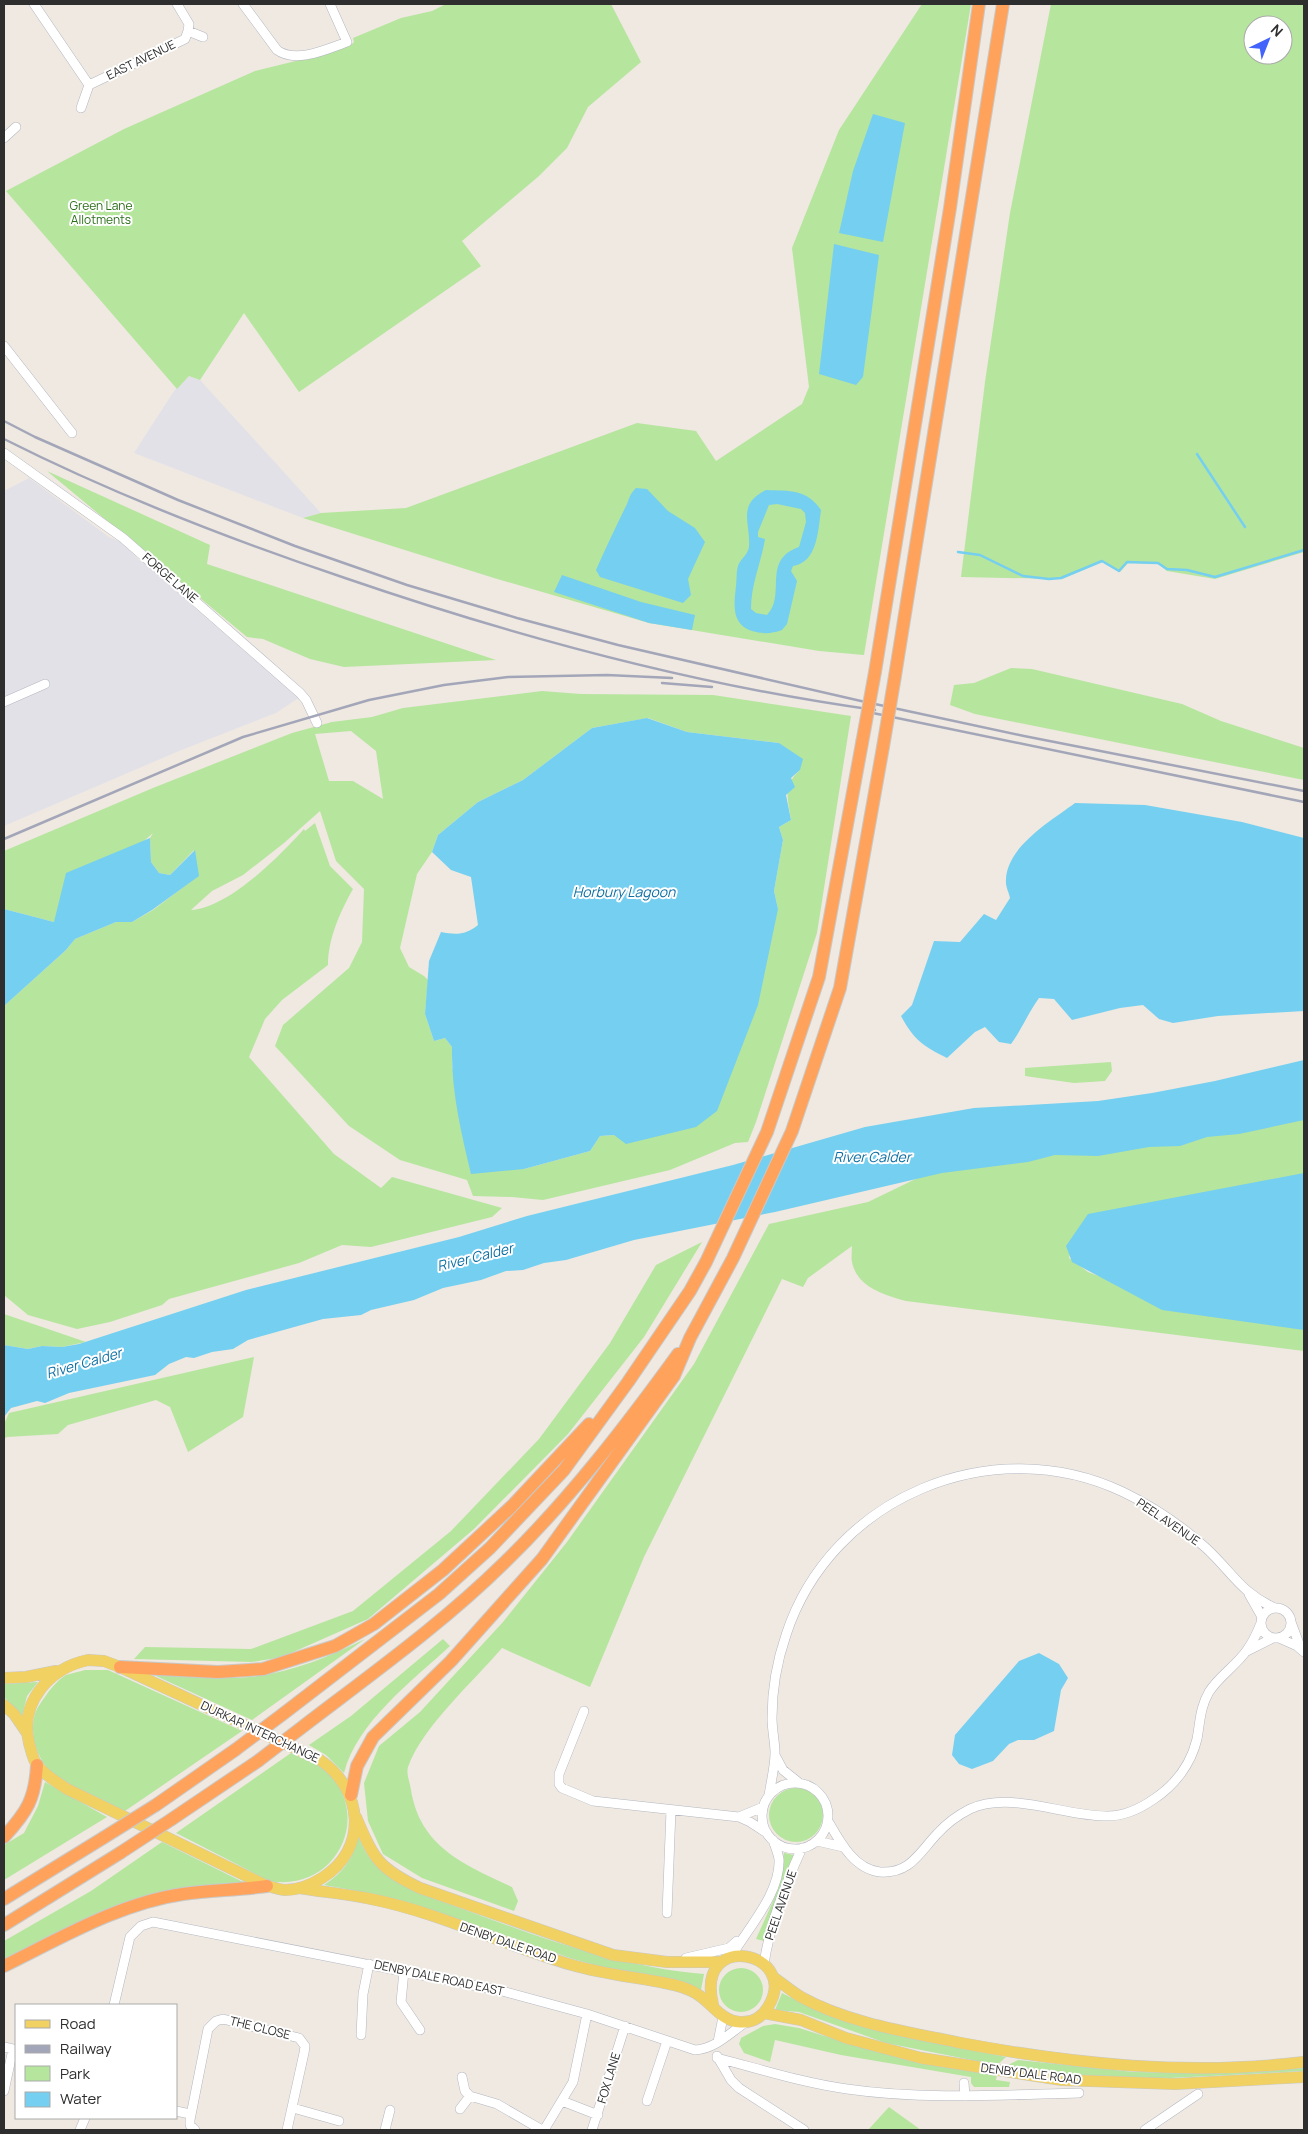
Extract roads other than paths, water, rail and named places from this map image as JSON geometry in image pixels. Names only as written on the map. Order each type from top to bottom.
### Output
[{"type":"highway","points":[[4,1899],[156,1805],[235,1750],[439,1594],[490,1548],[564,1470],[628,1382],[690,1290],[706,1262],[767,1132],[820,977],[875,672],[950,208],[979,4]]},
{"type":"highway","points":[[351,1795],[357,1766],[373,1736],[451,1661],[542,1559],[674,1376],[690,1338],[733,1258],[792,1131],[840,988],[895,676],[1003,4]]},
{"type":"highway","points":[[4,1925],[120,1853],[258,1761],[451,1611],[505,1562],[580,1482],[633,1416],[690,1338]]},
{"type":"highway","points":[[120,1667],[218,1672],[264,1669],[335,1646],[374,1624],[443,1570],[512,1506],[628,1382]]},
{"type":"highway","points":[[4,1837],[23,1816],[36,1786],[36,1765]]},
{"type":"highway","points":[[4,1966],[131,1907],[183,1894],[267,1886]]},
{"type":"main road","name":"DURKAR INTERCHANGE","points":[[88,1660],[104,1661],[120,1667],[320,1760],[336,1773],[351,1795],[355,1813],[352,1839],[347,1854],[327,1875],[299,1888],[284,1890],[267,1886],[67,1789],[49,1777],[36,1765],[26,1733],[30,1706],[38,1691],[50,1678],[74,1663],[88,1660]]},
{"type":"main road","points":[[4,1678],[26,1677],[61,1670]]},
{"type":"main road","points":[[4,1705],[14,1714],[26,1733]]},
{"type":"main road","name":"DENBY DALE ROAD","points":[[355,1813],[370,1849],[380,1864],[395,1876],[420,1888],[613,1955],[667,1962],[749,1956],[764,1964],[773,1977],[800,1997],[879,2025],[1038,2057],[1124,2066],[1207,2069],[1304,2062]]},
{"type":"main road","name":"DENBY DALE ROAD","points":[[299,1888],[371,1899],[412,1910],[572,1965],[688,1989],[712,2005],[723,2017]]},
{"type":"main road","points":[[712,2005],[709,1992],[710,1981],[714,1970],[726,1959]]},
{"type":"main road","points":[[723,2017],[746,2022],[764,2014],[774,1996],[773,1977]]},
{"type":"main road","name":"DENBY DALE ROAD","points":[[764,2014],[801,2020],[846,2038],[921,2058],[1062,2080],[1175,2084],[1304,2077]]},
{"type":"street","points":[[34,4],[89,85],[81,108]]},
{"type":"street","points":[[177,4],[189,24],[188,32],[203,37]]},
{"type":"street","points":[[243,4],[277,50],[284,56],[301,56],[347,42],[330,4]]},
{"type":"street","name":"EAST AVENUE","points":[[89,85],[185,39],[188,32]]},
{"type":"street","points":[[4,138],[16,127]]},
{"type":"street","points":[[4,346],[72,433]]},
{"type":"street","name":"FORGE LANE","points":[[4,453],[123,538],[151,562],[300,692],[317,723]]},
{"type":"street","points":[[4,702],[45,684]]},
{"type":"street","name":"PEEL AVENUE","points":[[769,1795],[775,1755],[772,1719],[779,1659],[791,1619],[810,1583],[838,1546],[867,1520],[900,1498],[945,1479],[971,1473],[1027,1470],[1057,1472],[1088,1478],[1123,1492],[1157,1511],[1206,1548],[1248,1594],[1262,1620],[1263,1632],[1303,1650]]},
{"type":"street","name":"PEEL AVENUE","points":[[1248,1594],[1285,1611],[1303,1650]]},
{"type":"street","points":[[828,1821],[843,1847],[864,1866],[878,1872],[891,1872],[910,1865],[938,1833],[956,1817],[988,1804],[1017,1803],[1108,1816],[1138,1808],[1168,1789],[1187,1765],[1197,1740],[1203,1704],[1209,1693],[1222,1676],[1247,1651],[1266,1612],[1275,1608]]},
{"type":"street","points":[[1247,1651],[1286,1634],[1291,1622]]},
{"type":"street","points":[[584,1711],[559,1774],[559,1784],[562,1788],[593,1801],[739,1817],[750,1822],[787,1848],[802,1848],[817,1841],[824,1832],[828,1821],[828,1810],[822,1795],[808,1785],[798,1782],[783,1770],[775,1755]]},
{"type":"street","points":[[770,1837],[762,1820],[763,1807],[769,1795],[782,1785],[798,1782]]},
{"type":"street","points":[[739,1817],[763,1807]]},
{"type":"street","points":[[666,1912],[671,1810]]},
{"type":"street","name":"PEEL AVENUE","points":[[726,1959],[761,1912],[776,1876],[779,1859],[770,1837]]},
{"type":"street","points":[[817,1841],[843,1847]]},
{"type":"street","name":"PEEL AVENUE","points":[[764,1964],[777,1909],[802,1848]]},
{"type":"street","name":"DENBY DALE ROAD EAST","points":[[114,2004],[130,1937],[140,1926],[153,1922],[502,1991],[587,2014],[695,2050],[706,2050],[746,2022]]},
{"type":"street","points":[[667,1962],[729,1948],[743,1937]]},
{"type":"street","points":[[361,2035],[363,1994],[369,1964]]},
{"type":"street","points":[[404,1971],[401,2002],[420,2030]]},
{"type":"street","points":[[462,2077],[466,2091],[470,2096],[497,2104],[543,2130],[572,2082],[587,2014]]},
{"type":"street","points":[[723,2017],[716,2044],[717,2058],[731,2080],[739,2088],[804,2130]]},
{"type":"street","name":"THE CLOSE","points":[[195,2130],[190,2125],[190,2114],[208,2029],[216,2021],[223,2020],[300,2038],[304,2046],[304,2053],[287,2130]]},
{"type":"street","name":"FOX LANE","points":[[592,2130],[625,2026]]},
{"type":"street","points":[[647,2101],[667,2042]]},
{"type":"street","points":[[4,2047],[13,2049],[4,2091]]},
{"type":"street","points":[[717,2058],[844,2089],[874,2093],[965,2096],[1078,2093]]},
{"type":"street","points":[[964,2083],[965,2096]]},
{"type":"street","points":[[1145,2130],[1177,2104],[1198,2094]]},
{"type":"street","points":[[460,2109],[470,2096]]},
{"type":"street","points":[[562,2101],[598,2115]]},
{"type":"street","points":[[293,2108],[339,2121]]},
{"type":"street","points":[[385,2130],[390,2110]]},
{"type":"street","points":[[178,2111],[190,2114]]},
{"type":"water","points":[[873,114],[905,123],[883,242],[839,233],[853,171]]},
{"type":"water","points":[[834,244],[879,255],[863,377],[856,385],[819,374]]},
{"type":"water","points":[[636,488],[647,489],[668,511],[695,528],[705,542],[688,579],[691,595],[683,603],[600,577],[596,570],[630,495]]},
{"type":"water","points":[[766,490],[797,492],[810,498],[821,510],[812,552],[808,558],[793,566],[791,571],[797,581],[787,624],[782,630],[771,633],[756,632],[745,628],[740,624],[735,613],[738,566],[749,547],[748,508],[757,496]],"holes":[[[777,504],[801,509],[805,513],[806,522],[799,547],[788,553],[781,560],[777,569],[773,607],[767,615],[756,613],[751,609],[751,600],[765,539],[758,537],[758,532],[769,505]]]},
{"type":"water","points":[[562,575],[641,602],[695,615],[692,630],[649,623],[554,592]]},
{"type":"water","name":"Horbury Lagoon","points":[[647,718],[687,732],[779,743],[803,759],[800,770],[791,778],[795,787],[786,795],[791,820],[779,827],[783,840],[774,891],[778,909],[758,1005],[717,1111],[696,1127],[626,1144],[614,1135],[600,1136],[590,1151],[524,1169],[471,1174],[455,1095],[452,1047],[445,1038],[434,1041],[425,1014],[429,961],[441,932],[461,933],[469,931],[478,925],[471,877],[451,870],[432,852],[438,835],[478,802],[523,780],[592,728]]},
{"type":"water","points":[[1075,803],[1145,805],[1242,822],[1304,838],[1304,1011],[1218,1016],[1173,1023],[1159,1019],[1143,1005],[1120,1008],[1072,1020],[1054,999],[1039,998],[1011,1044],[999,1042],[985,1027],[975,1032],[947,1058],[920,1042],[910,1031],[901,1016],[912,1005],[934,941],[960,942],[984,914],[996,920],[1010,898],[1006,883],[1007,870],[1013,858],[1021,847],[1042,827]]},
{"type":"water","points":[[150,838],[151,862],[159,873],[170,875],[195,850],[199,876],[132,922],[116,922],[75,939],[66,950],[4,1006],[4,909],[54,922],[66,873]]},
{"type":"water","name":"River Calder","points":[[1304,1060],[1304,1120],[1239,1134],[1207,1137],[1180,1146],[1149,1147],[1098,1156],[1055,1155],[1028,1162],[942,1173],[775,1212],[634,1240],[566,1260],[544,1263],[523,1270],[506,1271],[481,1280],[443,1288],[414,1300],[371,1310],[361,1315],[323,1319],[248,1340],[233,1349],[212,1352],[194,1358],[186,1357],[169,1364],[155,1375],[69,1393],[45,1403],[37,1401],[11,1408],[4,1417],[4,1345],[28,1349],[42,1346],[62,1347],[79,1344],[246,1290],[459,1237],[527,1216],[733,1165],[865,1127],[974,1108],[1098,1101],[1152,1093],[1215,1081]]},
{"type":"water","points":[[1304,1173],[1304,1330],[1162,1310],[1072,1262],[1066,1246],[1088,1214]]},
{"type":"water","points":[[1039,1653],[1059,1664],[1068,1678],[1061,1690],[1054,1731],[1034,1740],[1018,1740],[1009,1744],[993,1761],[972,1769],[959,1764],[952,1755],[955,1735],[1019,1661]]},
{"type":"waterway","points":[[1197,454],[1245,527]]},
{"type":"waterway","points":[[958,552],[980,555],[1023,576],[1049,579],[1061,578],[1102,561],[1119,571],[1127,562],[1158,563],[1167,569],[1187,570],[1215,577],[1304,550]]},
{"type":"railway","points":[[4,421],[35,437],[178,500],[295,546],[407,585],[517,618],[618,645],[861,701],[1024,736],[1304,791]]},
{"type":"railway","points":[[4,439],[129,497],[258,548],[410,600],[541,639],[673,673],[807,700],[875,710]]},
{"type":"railway","points":[[4,839],[243,737],[369,700],[444,685],[508,677],[607,675],[672,678]]},
{"type":"railway","points":[[662,683],[712,687]]},
{"type":"railway","points":[[868,712],[1304,802]]},
{"type":"park label","name":"Green Lane Allotments","points":[[101,213]]}]
